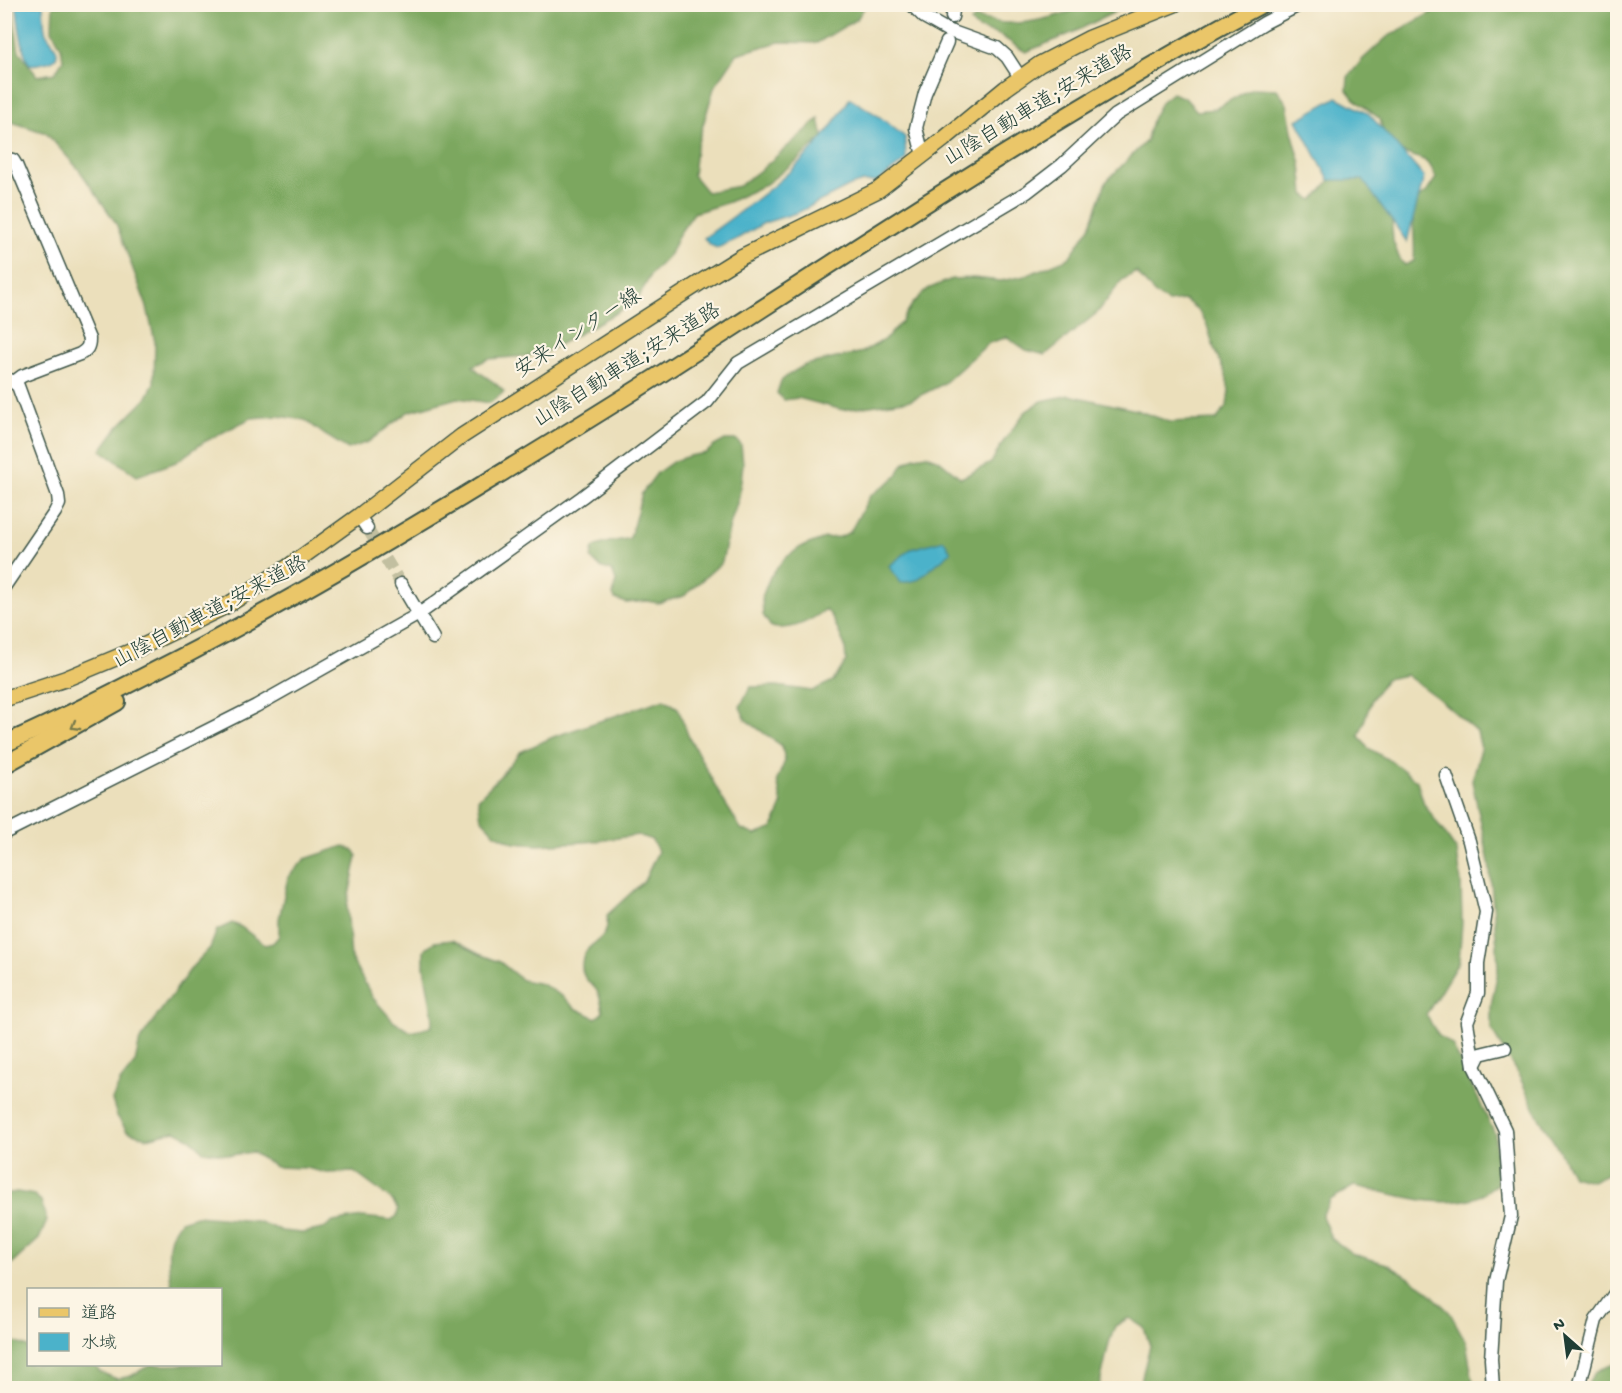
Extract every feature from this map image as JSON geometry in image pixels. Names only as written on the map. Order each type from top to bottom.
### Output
[{"type":"highway","name":"山陰自動車道;安来道路","points":[[4,744],[106,696],[288,600],[387,543],[580,425],[1002,155],[1103,93],[1262,4]]},
{"type":"highway","points":[[4,765],[180,666],[288,600]]},
{"type":"main road","name":"安来インター線","points":[[4,699],[65,679],[137,649],[226,606],[363,522],[462,436],[587,354],[741,257],[878,190],[1020,77],[1040,64],[1090,38],[1175,4]]},
{"type":"street","points":[[911,4],[924,17],[947,30],[997,48],[1007,57],[1020,77]]},
{"type":"street","points":[[4,833],[256,706],[419,614],[572,504],[707,402],[738,363],[1027,192],[1062,165],[1116,115],[1264,23],[1300,4]]},
{"type":"street","points":[[923,154],[916,128],[925,93],[948,42]]},
{"type":"street","points":[[4,158],[13,160],[16,165],[89,339],[86,351],[9,382]]},
{"type":"street","points":[[4,587],[55,512],[58,504],[58,495],[18,386],[9,382]]},
{"type":"street","points":[[401,584],[433,638]]},
{"type":"street","points":[[1446,775],[1469,841],[1486,912],[1478,963],[1478,993],[1467,1022],[1474,1066],[1505,1130],[1511,1216],[1496,1281],[1491,1359],[1493,1389]]},
{"type":"street","points":[[1474,1066],[1480,1054],[1505,1048]]},
{"type":"street","points":[[1579,1389],[1596,1320],[1617,1289]]},
{"type":"green space","points":[[5,4],[11,5],[19,51],[37,76],[55,73],[63,60],[61,47],[52,30],[53,5],[866,5],[857,19],[817,43],[779,42],[737,54],[714,88],[696,149],[693,175],[707,192],[739,186],[819,119],[823,137],[766,184],[729,202],[694,213],[679,234],[670,254],[651,274],[639,297],[621,310],[546,352],[528,356],[488,359],[473,366],[504,392],[490,403],[457,398],[408,412],[368,442],[348,449],[305,420],[278,416],[251,418],[204,442],[176,462],[137,476],[101,450],[118,427],[146,399],[154,383],[155,342],[147,307],[116,223],[80,171],[46,133],[5,120]]},
{"type":"green space","points":[[1088,5],[1129,5],[1072,33],[1026,52],[997,34],[977,28],[971,22],[975,18],[1004,23],[1028,22]]},
{"type":"green space","points":[[1445,5],[1617,5],[1617,1169],[1592,1181],[1572,1176],[1491,1029],[1491,1005],[1498,971],[1497,946],[1489,862],[1472,781],[1481,749],[1477,732],[1439,699],[1406,675],[1386,679],[1372,699],[1359,736],[1368,748],[1394,763],[1417,781],[1424,804],[1457,851],[1461,882],[1462,923],[1459,961],[1426,1015],[1438,1035],[1452,1045],[1495,1134],[1497,1184],[1477,1197],[1447,1202],[1416,1199],[1354,1186],[1330,1200],[1322,1216],[1331,1238],[1353,1254],[1387,1264],[1424,1287],[1450,1313],[1466,1342],[1474,1388],[1139,1388],[1150,1346],[1144,1328],[1129,1318],[1115,1326],[1099,1388],[5,1388],[4,1338],[27,1347],[27,1366],[96,1366],[100,1372],[117,1379],[131,1376],[148,1366],[222,1366],[222,1288],[173,1288],[169,1269],[169,1247],[172,1234],[180,1221],[196,1216],[257,1221],[282,1231],[302,1233],[323,1229],[333,1222],[362,1217],[391,1220],[397,1216],[398,1209],[392,1200],[354,1172],[327,1173],[306,1168],[276,1167],[252,1152],[231,1155],[203,1151],[191,1139],[175,1131],[147,1138],[127,1131],[117,1116],[112,1100],[120,1082],[135,1063],[140,1040],[192,967],[210,948],[217,930],[232,923],[265,945],[273,943],[279,936],[279,919],[288,877],[305,859],[344,846],[355,851],[357,856],[347,905],[351,958],[373,998],[394,1022],[411,1032],[431,1027],[433,1018],[424,967],[424,950],[434,942],[452,940],[500,962],[522,980],[542,984],[562,996],[575,1008],[596,1018],[603,1012],[602,1005],[596,990],[584,976],[583,957],[586,951],[605,933],[607,915],[644,881],[658,851],[652,840],[638,835],[598,841],[538,845],[514,843],[495,834],[481,818],[478,799],[520,752],[553,737],[664,699],[678,708],[688,735],[741,829],[755,835],[772,829],[782,805],[777,780],[785,761],[782,746],[746,720],[740,707],[750,687],[777,686],[812,691],[833,681],[846,662],[845,646],[826,609],[807,621],[786,628],[771,627],[763,615],[762,597],[770,577],[784,559],[801,547],[825,538],[840,537],[850,532],[870,496],[896,477],[902,465],[915,457],[927,455],[939,460],[961,478],[991,463],[1025,412],[1042,401],[1069,395],[1136,410],[1170,422],[1216,420],[1227,406],[1229,391],[1226,375],[1207,325],[1198,310],[1185,300],[1168,302],[1156,295],[1136,272],[1122,280],[1098,312],[1045,355],[1026,350],[1007,337],[989,343],[943,384],[911,400],[843,410],[798,398],[784,400],[777,393],[781,381],[805,365],[863,352],[887,338],[902,321],[913,303],[928,289],[952,279],[974,278],[1001,281],[1025,276],[1069,258],[1090,227],[1106,182],[1146,141],[1153,117],[1162,101],[1172,93],[1185,98],[1197,111],[1215,109],[1252,88],[1277,89],[1287,104],[1301,164],[1304,194],[1313,200],[1335,175],[1364,177],[1391,212],[1393,241],[1400,260],[1405,265],[1414,261],[1414,200],[1426,193],[1436,178],[1431,167],[1424,160],[1394,149],[1384,136],[1380,119],[1354,99],[1347,90],[1348,77],[1363,59],[1387,37]]},
{"type":"green space","points":[[725,440],[737,440],[741,445],[743,464],[739,497],[722,562],[684,596],[658,603],[647,601],[626,603],[615,599],[613,595],[616,581],[612,571],[600,567],[591,558],[593,548],[607,542],[630,538],[642,493],[657,473],[674,461],[706,453]]},
{"type":"green space","points":[[17,1192],[34,1195],[41,1201],[47,1221],[39,1239],[5,1270],[5,1194]]},
{"type":"green space","points":[[1617,1359],[1617,1388],[1587,1388],[1594,1374],[1600,1369],[1615,1364]]},
{"type":"water","points":[[17,5],[43,5],[46,33],[57,50],[53,60],[34,65],[27,61]]},
{"type":"water","points":[[1337,97],[1369,114],[1424,177],[1407,242],[1363,180],[1329,180],[1297,120]]},
{"type":"water","points":[[850,98],[880,117],[905,137],[906,160],[877,182],[863,182],[850,186],[799,212],[764,223],[717,248],[710,245],[704,238],[760,197],[800,162],[828,131]]},
{"type":"water","points":[[944,540],[951,552],[917,580],[901,583],[889,566],[911,549]]},
{"type":"tunnel","points":[[367,528],[401,584]]}]
